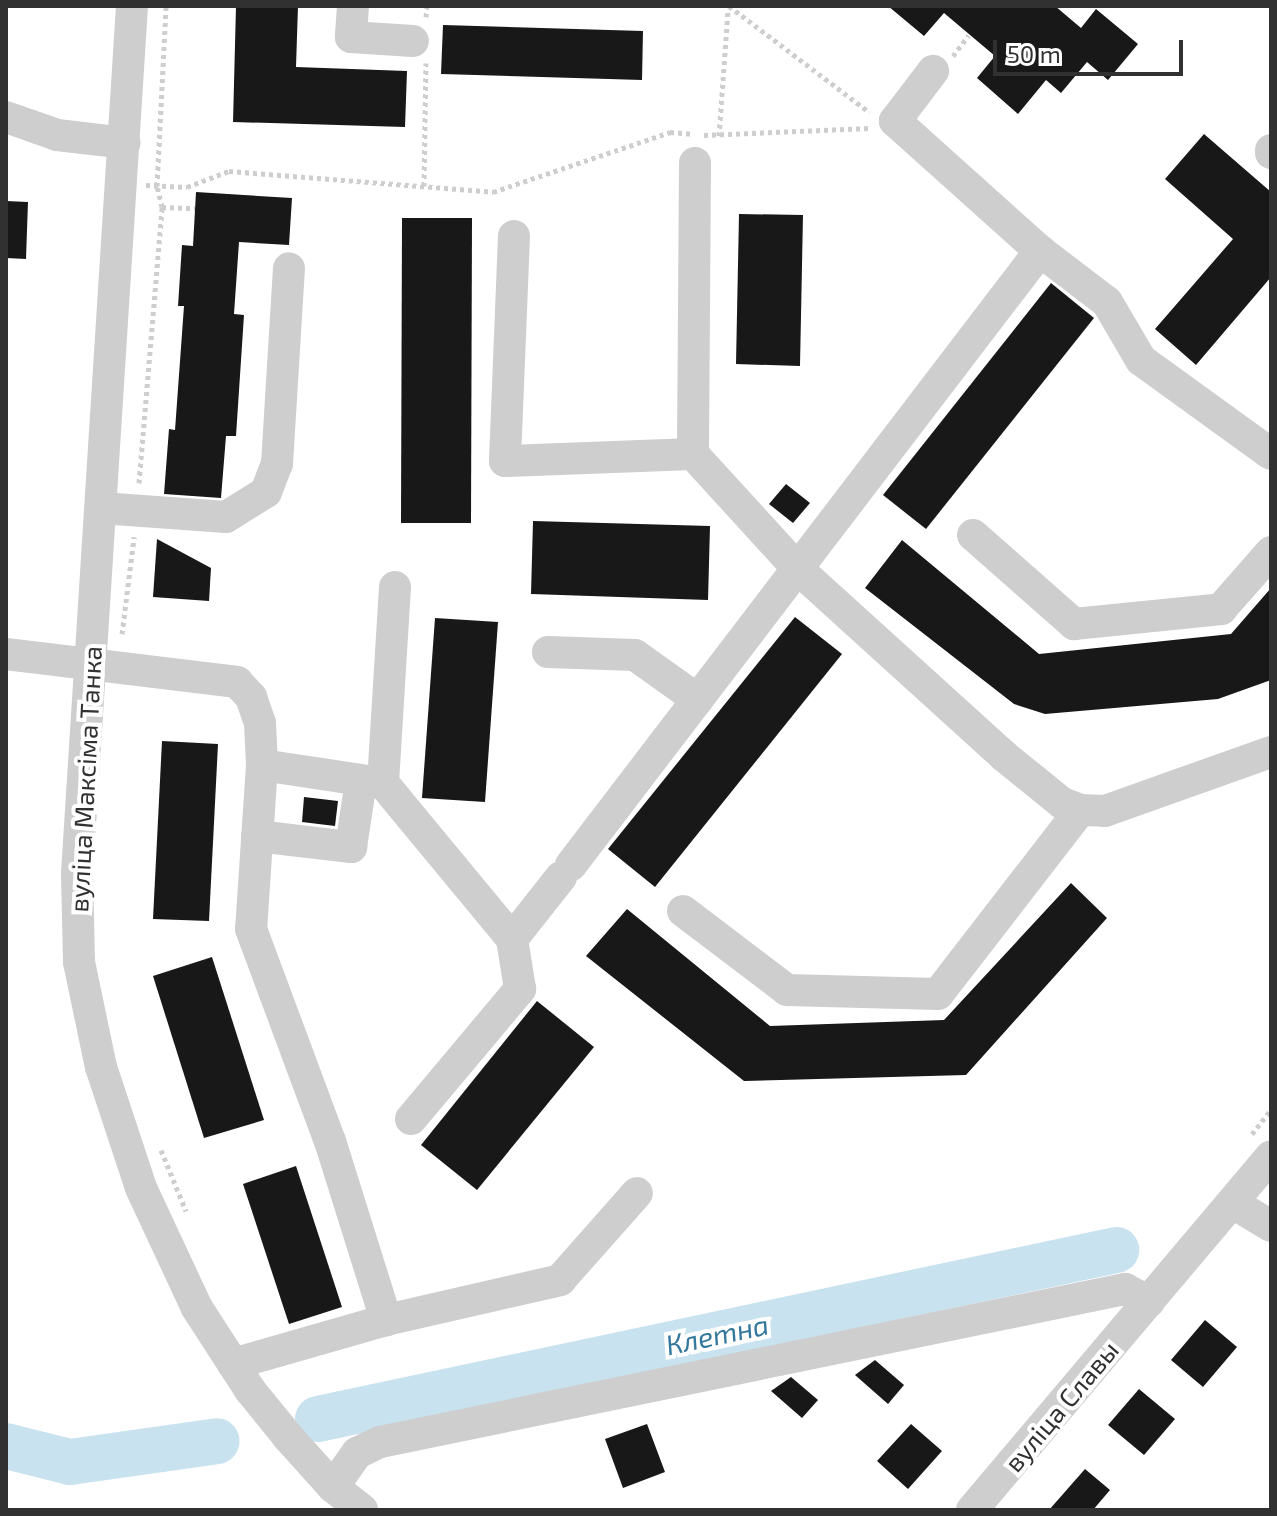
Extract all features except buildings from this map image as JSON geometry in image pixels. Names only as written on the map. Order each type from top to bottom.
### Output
[{"type":"street","name":"вуліца Максіма Танка","points":[[132,6],[101,508],[102,664],[77,874],[82,977],[101,1067],[141,1188],[197,1308],[233,1364],[333,1487],[362,1510]]},
{"type":"street","points":[[353,6],[351,37],[421,38]]},
{"type":"street","points":[[942,66],[895,121],[895,126],[1040,251],[1107,302],[1141,360],[1271,454]]},
{"type":"street","points":[[6,117],[57,135],[125,143]]},
{"type":"street","points":[[695,163],[693,454],[799,570],[1004,756],[1062,803],[1080,810],[1105,811],[1271,752]]},
{"type":"street","points":[[514,236],[505,461],[693,454]]},
{"type":"street","points":[[512,939],[799,570],[1040,251]]},
{"type":"street","points":[[101,508],[226,517],[266,492],[277,464],[289,268]]},
{"type":"street","points":[[973,535],[1074,624],[1221,609],[1271,552]]},
{"type":"street","points":[[257,836],[351,847],[372,782],[395,587]]},
{"type":"street","points":[[548,652],[635,655],[698,700]]},
{"type":"street","points":[[6,654],[237,682],[251,697],[260,723],[262,765],[251,929],[330,1141],[386,1320]]},
{"type":"street","points":[[262,765],[372,782],[512,939],[520,989],[411,1119]]},
{"type":"street","points":[[683,911],[787,990],[938,994],[1080,810]]},
{"type":"street","name":"вуліца Славы","points":[[972,1510],[1271,1156]]},
{"type":"street","points":[[233,1364],[386,1320],[560,1280],[637,1193]]},
{"type":"street","points":[[1233,1203],[1271,1226]]},
{"type":"street","points":[[333,1487],[357,1453],[380,1442],[1125,1289],[1149,1302]]},
{"type":"path","points":[[102,664],[125,627],[137,510],[162,207],[157,186],[166,6]]},
{"type":"path","points":[[424,186],[421,38],[427,6]]},
{"type":"path","points":[[728,8],[895,126]]},
{"type":"path","points":[[719,136],[728,8]]},
{"type":"path","points":[[942,66],[969,35]]},
{"type":"path","points":[[157,186],[187,187],[229,171],[493,192],[670,132],[719,136],[895,126]]},
{"type":"path","points":[[162,207],[195,208]]},
{"type":"path","points":[[157,1139],[191,1221]]},
{"type":"waterway","name":"Клетна","points":[[318,1419],[1116,1250]]},
{"type":"waterway","name":"Клетна","points":[[6,1446],[70,1462],[217,1441]]}]
